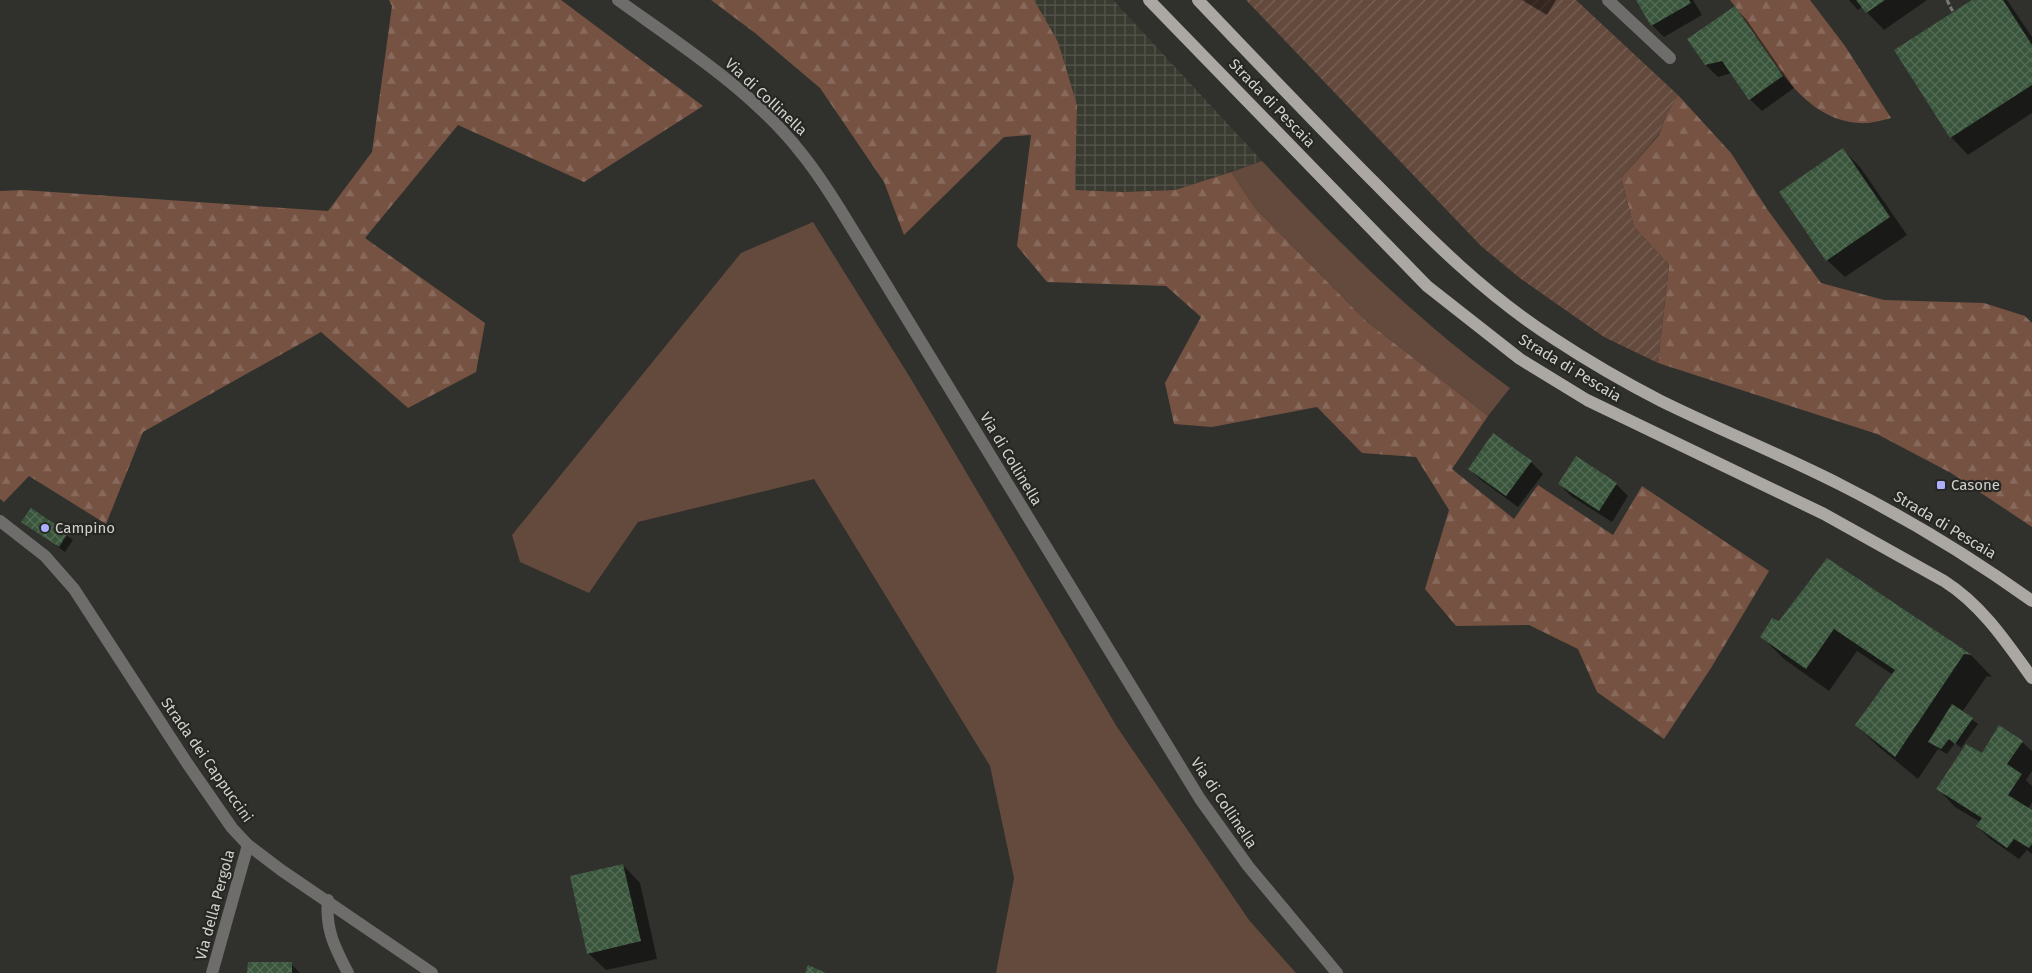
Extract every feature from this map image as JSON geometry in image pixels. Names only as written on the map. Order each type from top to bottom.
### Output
[{"type":"main road","name":"Strada di Pescaia","points":[[1149,0],[1427,286],[1486,333],[1528,364],[1586,400],[1824,514],[1949,584],[1963,593],[1978,609],[2007,643],[2032,678]]},
{"type":"main road","name":"Strada di Pescaia","points":[[1198,0],[1288,96],[1402,210],[1466,272],[1519,315],[1623,381],[1839,484],[1919,526],[1958,550],[2032,601]]},
{"type":"street","name":"Via di Collinella","points":[[618,0],[738,90],[777,126],[807,161],[860,240],[1200,800],[1248,866],[1337,973]]},
{"type":"street","points":[[1608,0],[1670,58]]},
{"type":"street","name":"Strada dei Cappuccini","points":[[0,521],[45,556],[74,589],[187,763],[232,828],[248,845],[281,870],[328,900],[432,973]]},
{"type":"street","name":"Via della Pergola","points":[[212,973],[248,845]]},
{"type":"street","points":[[328,900],[326,918],[336,951],[348,973]]},
{"type":"path","points":[[1947,0],[1954,12]]},
{"type":"shaded area","points":[[1034,0],[1113,0],[1262,161],[1175,190],[1123,192],[1075,190],[1077,105]]},
{"type":"shaded area","points":[[1246,0],[1576,0],[1678,95],[1666,115],[1659,134],[1621,178],[1634,227],[1669,265],[1658,363],[1604,337],[1521,279],[1481,246]]},
{"type":"shaded area","points":[[1262,161],[1380,281],[1443,336],[1510,388],[1488,416],[1366,321],[1255,208],[1231,172]]},
{"type":"shaded area","points":[[813,222],[911,379],[1117,727],[1249,920],[1296,973],[996,973],[1014,878],[990,766],[814,479],[638,522],[589,593],[520,562],[512,535],[741,253]]},
{"type":"green space","points":[[389,0],[561,0],[703,106],[584,182],[458,125],[365,238],[485,323],[476,372],[408,408],[321,332],[143,432],[106,524],[29,476],[4,502],[0,499],[0,191],[23,190],[328,211],[372,152],[392,6]]},
{"type":"green space","points":[[711,0],[1034,0],[1058,42],[1077,105],[1075,190],[1123,192],[1175,190],[1231,172],[1255,208],[1366,321],[1488,416],[1452,469],[1514,519],[1538,485],[1613,535],[1642,486],[1769,571],[1711,668],[1664,739],[1597,692],[1578,649],[1529,625],[1456,626],[1425,589],[1449,510],[1416,457],[1362,453],[1317,407],[1212,427],[1174,424],[1165,383],[1201,317],[1166,286],[1047,282],[1017,246],[1031,135],[1004,137],[904,235],[884,182],[820,88],[755,33]]},
{"type":"green space","points":[[1730,0],[1810,0],[1845,46],[1891,118],[1868,123],[1844,121],[1822,112],[1787,80]]},
{"type":"green space","points":[[1678,95],[1731,153],[1767,209],[1821,283],[1884,300],[1984,303],[2025,316],[2032,323],[2032,527],[1951,473],[1877,434],[1658,363],[1669,265],[1634,227],[1621,178],[1659,135],[1666,115]]},
{"type":"building","points":[[1636,0],[1689,0],[1691,3],[1651,26]]},
{"type":"building","points":[[1856,0],[1885,0],[1866,13]]},
{"type":"building","points":[[1972,0],[2003,0],[2032,45],[2032,85],[1950,138],[1894,50]]},
{"type":"building","points":[[1735,6],[1783,76],[1749,100],[1722,61],[1705,65],[1687,39]]},
{"type":"building","points":[[1843,148],[1890,217],[1826,261],[1779,192]]},
{"type":"building","points":[[1493,433],[1532,461],[1506,496],[1468,469]]},
{"type":"building","points":[[1576,456],[1617,483],[1599,511],[1558,484]]},
{"type":"building","name":"Campino","points":[[31,508],[68,533],[59,547],[21,522]]},
{"type":"building","points":[[1827,558],[1972,655],[1964,654],[1895,757],[1855,725],[1895,670],[1834,629],[1806,669],[1760,637],[1772,618],[1779,621]]},
{"type":"building","points":[[1952,704],[1973,718],[1955,744],[1949,739],[1941,749],[1928,742]]},
{"type":"building","points":[[1999,725],[2023,741],[2007,764],[2022,774],[2008,795],[2032,810],[2032,844],[2029,848],[2014,839],[2007,848],[1976,826],[1982,818],[1936,789],[1966,744],[1982,753]]},
{"type":"building","points":[[623,864],[641,941],[587,954],[570,876]]},
{"type":"building","points":[[248,962],[292,962],[292,973],[247,973]]},
{"type":"building","points":[[808,965],[826,973],[805,973]]},
{"type":"place","name":"Casone","points":[[1941,485]]},
{"type":"place","name":"Campino","points":[[45,528]]}]
